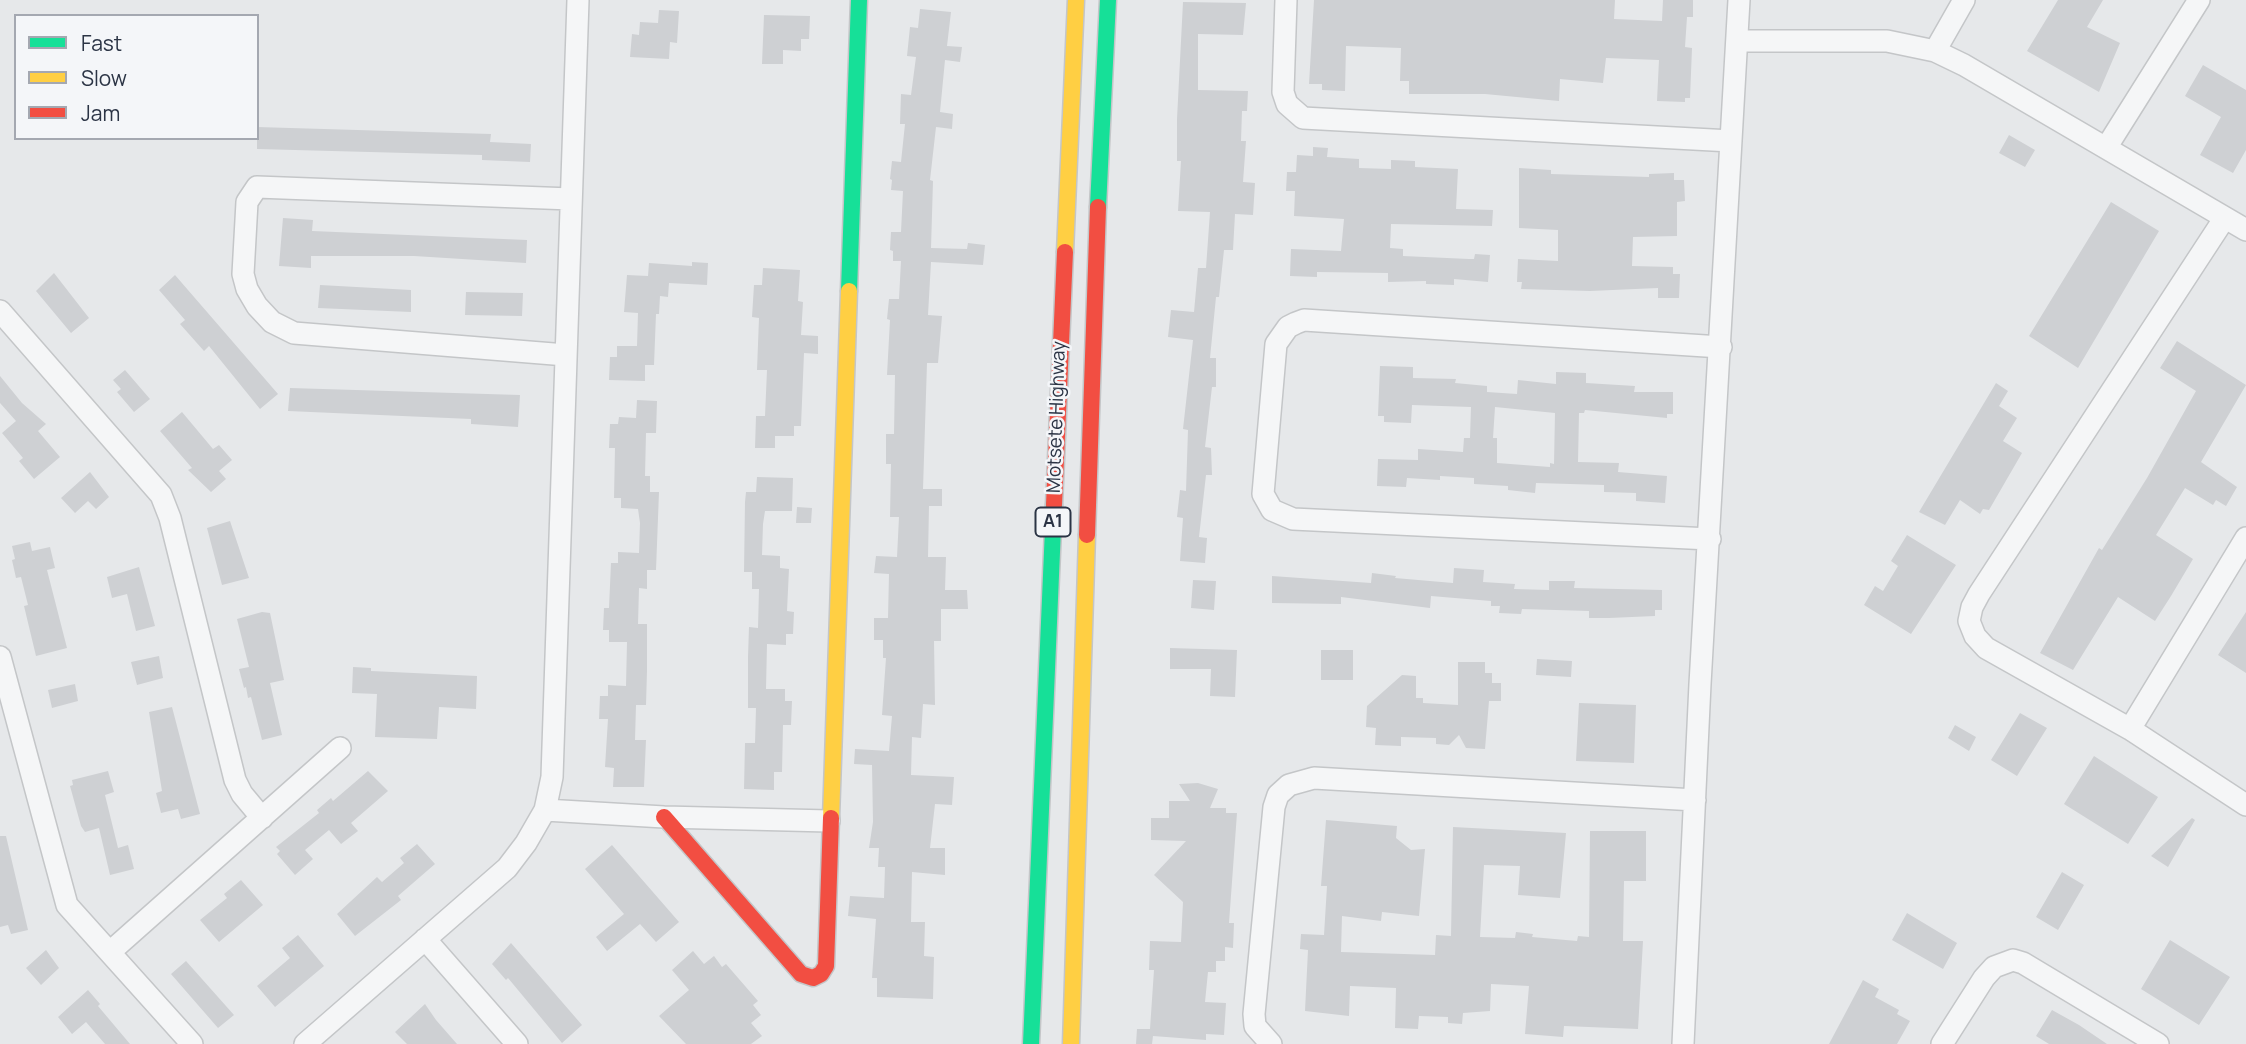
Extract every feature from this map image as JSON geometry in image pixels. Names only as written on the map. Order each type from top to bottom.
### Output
[{"type":"main road","points":[[664,817],[801,974],[813,978],[821,974],[826,966],[859,0]]},
{"type":"main road","name":"Motsete Highway","points":[[1031,1044],[1076,0]]},
{"type":"main road","name":"Motsete Highway","points":[[1071,1044],[1099,153],[1108,0]]},
{"type":"street","points":[[305,1044],[507,868],[526,843],[545,810],[552,777],[578,0]]},
{"type":"street","points":[[1286,0],[1283,92],[1287,104],[1303,118],[1731,141]]},
{"type":"street","points":[[1683,1044],[1739,0]]},
{"type":"street","points":[[1935,51],[1964,0]]},
{"type":"street","points":[[2106,148],[2199,0]]},
{"type":"street","points":[[1737,41],[1887,41],[1935,51],[2246,230]]},
{"type":"street","points":[[566,355],[294,333],[272,321],[257,306],[247,289],[243,274],[247,202],[257,187],[571,199]]},
{"type":"street","points":[[2224,219],[1972,607],[1969,621],[1986,648],[2130,729],[2246,805]]},
{"type":"street","points":[[0,311],[161,495],[170,519],[235,780],[242,794],[262,818]]},
{"type":"street","points":[[1710,539],[1293,519],[1272,510],[1263,494],[1276,344],[1280,335],[1304,320],[1721,347]]},
{"type":"street","points":[[2130,729],[2246,538]]},
{"type":"street","points":[[0,657],[62,894],[75,916],[192,1044]]},
{"type":"street","points":[[110,952],[340,748]]},
{"type":"street","points":[[1271,1044],[1255,1026],[1254,1014],[1274,807],[1278,795],[1289,785],[1314,778],[1695,800]]},
{"type":"street","points":[[545,810],[664,817],[829,821]]},
{"type":"street","points":[[425,939],[517,1044]]},
{"type":"street","points":[[1942,1044],[1994,967],[2013,960],[2023,962],[2158,1044]]},
{"type":"building","points":[[1314,0],[1615,0],[1614,19],[1662,21],[1663,0],[1693,0],[1693,17],[1687,17],[1685,47],[1692,48],[1690,98],[1685,98],[1685,102],[1657,101],[1659,60],[1606,58],[1603,83],[1560,79],[1559,101],[1485,94],[1409,94],[1409,81],[1400,81],[1401,48],[1346,46],[1345,91],[1322,90],[1322,84],[1309,84]]},
{"type":"building","points":[[2058,0],[2103,0],[2087,27],[2120,43],[2099,92],[2027,51]]},
{"type":"building","points":[[1183,2],[1246,3],[1243,35],[1198,34],[1198,90],[1248,91],[1247,111],[1242,111],[1241,141],[1246,141],[1243,182],[1255,183],[1253,215],[1235,214],[1233,250],[1224,250],[1219,297],[1216,297],[1210,358],[1216,358],[1216,387],[1212,387],[1205,447],[1211,448],[1212,475],[1206,475],[1199,537],[1207,538],[1205,563],[1180,561],[1183,518],[1177,517],[1180,490],[1186,491],[1188,430],[1183,429],[1193,340],[1168,337],[1171,310],[1194,312],[1198,268],[1206,268],[1210,212],[1178,211],[1181,161],[1177,161],[1177,119]]},
{"type":"building","points":[[920,9],[951,12],[947,46],[962,47],[960,62],[945,60],[940,112],[953,114],[952,129],[936,127],[930,180],[933,181],[931,248],[967,249],[968,243],[985,245],[983,265],[931,262],[928,315],[942,316],[938,363],[927,363],[923,489],[942,489],[942,506],[929,506],[928,557],[946,557],[945,590],[967,590],[968,609],[941,609],[941,641],[934,641],[935,705],[923,704],[921,738],[912,737],[911,775],[954,777],[952,805],[935,804],[930,848],[945,848],[945,875],[912,872],[911,922],[925,922],[924,956],[934,957],[933,999],[877,997],[877,978],[872,978],[876,919],[848,916],[850,896],[884,898],[885,867],[878,867],[879,848],[869,848],[873,822],[872,765],[854,764],[855,749],[889,751],[892,716],[882,715],[886,658],[883,658],[883,640],[874,640],[874,618],[888,618],[889,574],[874,573],[876,556],[897,557],[899,517],[890,517],[891,464],[886,464],[886,434],[894,434],[895,375],[887,375],[890,320],[887,319],[889,299],[899,299],[901,261],[893,261],[893,251],[890,250],[891,232],[901,232],[903,191],[891,190],[890,179],[892,161],[901,162],[905,124],[900,124],[901,94],[911,95],[916,57],[907,56],[910,27],[918,28]]},
{"type":"building","points":[[659,10],[679,11],[677,43],[670,42],[669,59],[630,57],[632,34],[639,35],[640,22],[658,23]]},
{"type":"building","points":[[764,15],[810,16],[809,39],[801,39],[801,51],[783,50],[783,64],[762,64]]},
{"type":"building","points":[[2203,65],[2246,90],[2246,150],[2233,173],[2200,155],[2221,117],[2185,96]]},
{"type":"building","points":[[259,127],[491,134],[490,142],[531,144],[530,162],[482,160],[482,155],[257,149]]},
{"type":"building","points":[[2009,135],[2035,150],[2025,167],[1999,153]]},
{"type":"building","points":[[1313,147],[1328,148],[1327,157],[1359,159],[1359,168],[1391,169],[1391,160],[1415,161],[1415,167],[1458,169],[1456,209],[1493,210],[1492,226],[1391,224],[1390,248],[1403,249],[1403,256],[1474,259],[1475,254],[1490,255],[1488,282],[1454,279],[1454,285],[1426,284],[1426,281],[1388,282],[1388,273],[1317,272],[1317,277],[1290,276],[1291,249],[1341,251],[1344,219],[1294,216],[1295,191],[1286,191],[1287,172],[1296,172],[1297,155],[1313,156]]},
{"type":"building","points":[[1519,168],[1551,170],[1551,174],[1649,177],[1649,174],[1674,173],[1674,180],[1684,180],[1685,201],[1677,202],[1677,236],[1633,237],[1632,266],[1673,267],[1673,274],[1680,274],[1679,298],[1658,298],[1658,288],[1590,291],[1521,289],[1522,282],[1517,282],[1518,259],[1558,261],[1558,230],[1519,228]]},
{"type":"building","points":[[2111,202],[2159,231],[2078,368],[2029,336]]},
{"type":"building","points":[[283,218],[313,220],[312,231],[527,240],[526,263],[414,256],[311,256],[311,268],[279,266]]},
{"type":"building","points":[[692,262],[708,263],[707,285],[669,283],[668,297],[660,296],[659,314],[656,314],[654,365],[645,365],[645,381],[609,380],[610,357],[617,357],[617,346],[637,346],[638,313],[624,312],[627,275],[648,276],[649,263],[692,266]]},
{"type":"building","points":[[763,268],[800,270],[798,301],[803,302],[801,335],[818,336],[818,354],[804,353],[801,426],[794,426],[794,436],[775,436],[775,448],[755,448],[756,416],[765,416],[767,370],[757,370],[759,318],[752,317],[754,285],[762,285]]},
{"type":"building","points":[[54,273],[89,318],[71,333],[36,291]]},
{"type":"building","points":[[175,275],[278,394],[260,409],[209,346],[204,351],[180,324],[185,320],[159,290]]},
{"type":"building","points":[[320,285],[411,290],[411,312],[318,308]]},
{"type":"building","points":[[466,292],[523,293],[522,316],[465,315]]},
{"type":"building","points":[[2177,341],[2246,385],[2201,462],[2237,487],[2226,506],[2216,500],[2213,505],[2185,488],[2156,535],[2193,559],[2171,596],[2155,621],[2118,597],[2073,670],[2040,653],[2099,548],[2102,550],[2147,478],[2196,391],[2160,368]]},
{"type":"building","points":[[1380,366],[1413,367],[1413,378],[1456,379],[1455,383],[1487,386],[1487,392],[1517,394],[1518,380],[1556,384],[1556,372],[1586,373],[1586,383],[1635,386],[1634,392],[1673,392],[1673,414],[1667,414],[1667,418],[1585,410],[1584,413],[1579,413],[1578,462],[1619,463],[1618,472],[1667,476],[1665,503],[1636,501],[1636,493],[1604,492],[1604,485],[1536,483],[1535,493],[1508,490],[1508,486],[1474,484],[1474,478],[1440,476],[1440,480],[1407,478],[1406,487],[1377,486],[1378,459],[1418,460],[1418,449],[1463,452],[1464,438],[1470,438],[1471,407],[1412,405],[1411,423],[1384,422],[1384,416],[1378,416]],"holes":[[[1495,407],[1555,413],[1554,464],[1550,463],[1550,467],[1497,463],[1497,438],[1493,438]]]},
{"type":"building","points":[[125,370],[150,399],[134,412],[117,392],[121,389],[113,380]]},
{"type":"building","points":[[0,376],[22,403],[46,424],[38,431],[60,457],[34,479],[19,461],[23,458],[2,433],[16,421],[0,403]]},
{"type":"building","points":[[1996,383],[2008,391],[1999,406],[2017,418],[2003,441],[2022,453],[1989,510],[1983,509],[1980,514],[1960,500],[1945,525],[1919,512]]},
{"type":"building","points":[[290,388],[520,395],[518,427],[471,424],[471,419],[288,411]]},
{"type":"building","points":[[637,400],[657,401],[656,433],[646,433],[645,476],[650,476],[650,492],[659,492],[656,570],[647,570],[647,589],[639,588],[638,624],[647,624],[647,671],[646,705],[636,705],[635,740],[646,740],[644,787],[613,787],[614,768],[605,767],[608,719],[599,719],[600,696],[608,696],[608,685],[626,686],[627,642],[609,642],[609,630],[603,630],[604,608],[609,608],[611,563],[618,563],[618,552],[639,553],[640,523],[638,509],[621,508],[621,498],[614,498],[615,448],[609,448],[610,424],[618,424],[619,417],[636,418]]},
{"type":"building","points":[[182,412],[213,449],[219,445],[232,460],[219,471],[226,479],[211,492],[188,470],[192,468],[160,431]]},
{"type":"building","points":[[90,472],[109,497],[96,509],[88,501],[75,513],[61,498]]},
{"type":"building","points":[[757,477],[793,478],[792,511],[765,511],[763,524],[762,555],[780,556],[780,568],[789,569],[787,611],[794,612],[793,634],[786,634],[786,645],[767,644],[766,689],[785,689],[785,701],[792,701],[791,725],[783,725],[782,772],[774,772],[774,790],[744,789],[745,743],[755,743],[756,708],[748,708],[748,657],[749,627],[758,628],[759,589],[752,589],[752,572],[744,572],[745,502],[746,492],[756,492]]},
{"type":"building","points":[[797,507],[812,508],[811,523],[796,523]]},
{"type":"building","points":[[230,521],[249,578],[222,585],[207,528]]},
{"type":"building","points":[[1907,535],[1956,565],[1911,634],[1864,605],[1875,586],[1883,591],[1898,566],[1891,561]]},
{"type":"building","points":[[30,542],[32,551],[50,547],[55,568],[47,570],[67,648],[36,656],[24,606],[28,605],[21,577],[16,578],[12,560],[15,559],[12,546]]},
{"type":"building","points":[[139,567],[155,626],[136,631],[127,594],[112,598],[107,577]]},
{"type":"building","points":[[1454,568],[1484,570],[1483,582],[1515,584],[1514,589],[1549,590],[1549,581],[1575,581],[1574,588],[1662,590],[1662,610],[1655,610],[1655,616],[1609,618],[1589,618],[1589,611],[1522,609],[1521,614],[1499,613],[1500,606],[1491,606],[1491,601],[1431,596],[1430,608],[1341,597],[1341,604],[1272,603],[1272,576],[1371,583],[1372,573],[1396,576],[1395,578],[1453,583]]},
{"type":"building","points":[[1193,580],[1216,581],[1214,610],[1191,608]]},
{"type":"building","points":[[262,612],[270,613],[284,680],[270,683],[282,735],[262,740],[251,697],[248,698],[239,669],[249,667],[237,619]]},
{"type":"building","points":[[2246,612],[2246,673],[2218,655]]},
{"type":"building","points":[[1170,648],[1237,650],[1235,697],[1210,696],[1211,669],[1170,669]]},
{"type":"building","points":[[1321,650],[1353,650],[1353,680],[1321,680]]},
{"type":"building","points":[[159,656],[163,678],[137,685],[131,662]]},
{"type":"building","points":[[1537,659],[1572,661],[1571,677],[1536,675]]},
{"type":"building","points":[[1458,662],[1485,662],[1485,673],[1492,673],[1492,683],[1501,683],[1501,701],[1489,701],[1485,749],[1466,748],[1459,735],[1449,745],[1436,744],[1436,738],[1401,737],[1401,746],[1375,745],[1376,728],[1366,727],[1367,706],[1402,675],[1416,676],[1416,698],[1423,698],[1423,703],[1458,705]]},
{"type":"building","points":[[353,667],[371,668],[371,671],[477,676],[476,709],[439,707],[437,739],[375,737],[377,694],[352,693]]},
{"type":"building","points":[[75,684],[78,701],[52,708],[48,690]]},
{"type":"building","points":[[1579,703],[1636,705],[1634,763],[1576,761]]},
{"type":"building","points":[[172,707],[200,814],[181,819],[178,809],[161,813],[156,793],[162,791],[149,712]]},
{"type":"building","points":[[2020,713],[2047,728],[2017,776],[1991,760]]},
{"type":"building","points":[[1955,725],[1976,737],[1969,751],[1948,738]]},
{"type":"building","points":[[2094,756],[2158,797],[2128,844],[2064,804]]},
{"type":"building","points":[[108,771],[114,792],[105,795],[118,848],[128,845],[134,869],[110,875],[99,828],[85,832],[70,786],[73,785],[72,780]]},
{"type":"building","points":[[368,771],[388,791],[351,823],[358,831],[341,844],[329,830],[305,850],[313,859],[295,875],[277,854],[280,851],[276,847],[319,813],[317,810],[331,798],[333,801]]},
{"type":"building","points":[[1198,783],[1218,789],[1210,808],[1226,808],[1226,813],[1237,813],[1229,923],[1234,923],[1233,948],[1225,947],[1225,961],[1216,961],[1216,972],[1208,972],[1205,1002],[1226,1003],[1224,1035],[1206,1034],[1206,1040],[1153,1036],[1152,1044],[1136,1044],[1137,1029],[1150,1029],[1154,970],[1149,970],[1150,941],[1181,942],[1183,902],[1154,875],[1186,841],[1151,840],[1151,818],[1169,818],[1169,801],[1190,801],[1179,784]]},
{"type":"building","points":[[2192,818],[2195,820],[2168,867],[2151,856]]},
{"type":"building","points":[[1326,820],[1397,826],[1396,838],[1411,850],[1425,849],[1419,916],[1382,912],[1381,921],[1342,916],[1341,952],[1435,955],[1436,935],[1451,936],[1453,827],[1566,833],[1560,898],[1518,895],[1520,866],[1484,865],[1480,937],[1515,938],[1516,932],[1533,934],[1532,937],[1577,941],[1578,936],[1589,937],[1590,831],[1646,831],[1646,881],[1624,881],[1623,941],[1643,941],[1638,1029],[1564,1026],[1563,1037],[1525,1034],[1529,986],[1491,984],[1490,1011],[1463,1013],[1462,1024],[1448,1023],[1448,1017],[1419,1016],[1418,1029],[1395,1028],[1396,988],[1350,986],[1349,1016],[1305,1011],[1308,950],[1300,949],[1301,934],[1324,935],[1327,886],[1321,886]]},
{"type":"building","points":[[0,836],[6,836],[28,930],[11,934],[8,925],[0,927]]},
{"type":"building","points":[[417,844],[435,864],[398,896],[401,900],[355,936],[337,914],[377,877],[382,882],[404,863],[400,858]]},
{"type":"building","points":[[612,845],[679,922],[656,942],[640,924],[607,951],[596,937],[624,914],[585,869]]},
{"type":"building","points":[[2062,872],[2084,885],[2058,930],[2036,917]]},
{"type":"building","points":[[241,880],[263,905],[219,942],[200,920],[227,898],[224,894]]},
{"type":"building","points":[[1907,913],[1957,943],[1943,969],[1892,940]]},
{"type":"building","points":[[298,935],[324,966],[275,1007],[257,986],[290,958],[282,948]]},
{"type":"building","points":[[2170,940],[2230,977],[2199,1025],[2141,989]]},
{"type":"building","points":[[511,943],[582,1025],[562,1043],[508,978],[506,980],[492,964]]},
{"type":"building","points":[[46,950],[59,968],[41,985],[26,968]]},
{"type":"building","points":[[693,951],[704,964],[714,956],[722,967],[726,964],[758,1001],[753,1005],[761,1015],[751,1023],[762,1036],[751,1044],[686,1044],[659,1016],[689,990],[672,970]]},
{"type":"building","points":[[186,961],[234,1015],[218,1028],[171,974]]},
{"type":"building","points":[[1863,980],[1879,989],[1875,997],[1899,1010],[1897,1014],[1910,1021],[1897,1044],[1829,1044]]},
{"type":"building","points":[[88,990],[130,1044],[105,1044],[86,1022],[72,1034],[58,1017]]},
{"type":"building","points":[[425,1004],[457,1044],[407,1044],[395,1032]]},
{"type":"building","points":[[2052,1010],[2107,1044],[2049,1044],[2036,1036]]},
{"type":"traffic: fast","points":[[849,291],[859,0]]},
{"type":"traffic: fast","points":[[1098,207],[1108,0]]},
{"type":"traffic: fast","points":[[1031,1044],[1054,505]]},
{"type":"traffic: slow","points":[[1065,252],[1076,0]]},
{"type":"traffic: slow","points":[[831,818],[849,291]]},
{"type":"traffic: slow","points":[[1071,1044],[1087,535]]},
{"type":"traffic: jam","points":[[1087,535],[1098,207]]},
{"type":"traffic: jam","points":[[1054,505],[1065,252]]},
{"type":"traffic: jam","points":[[664,817],[801,974],[813,978],[821,974],[826,966],[831,818]]}]
